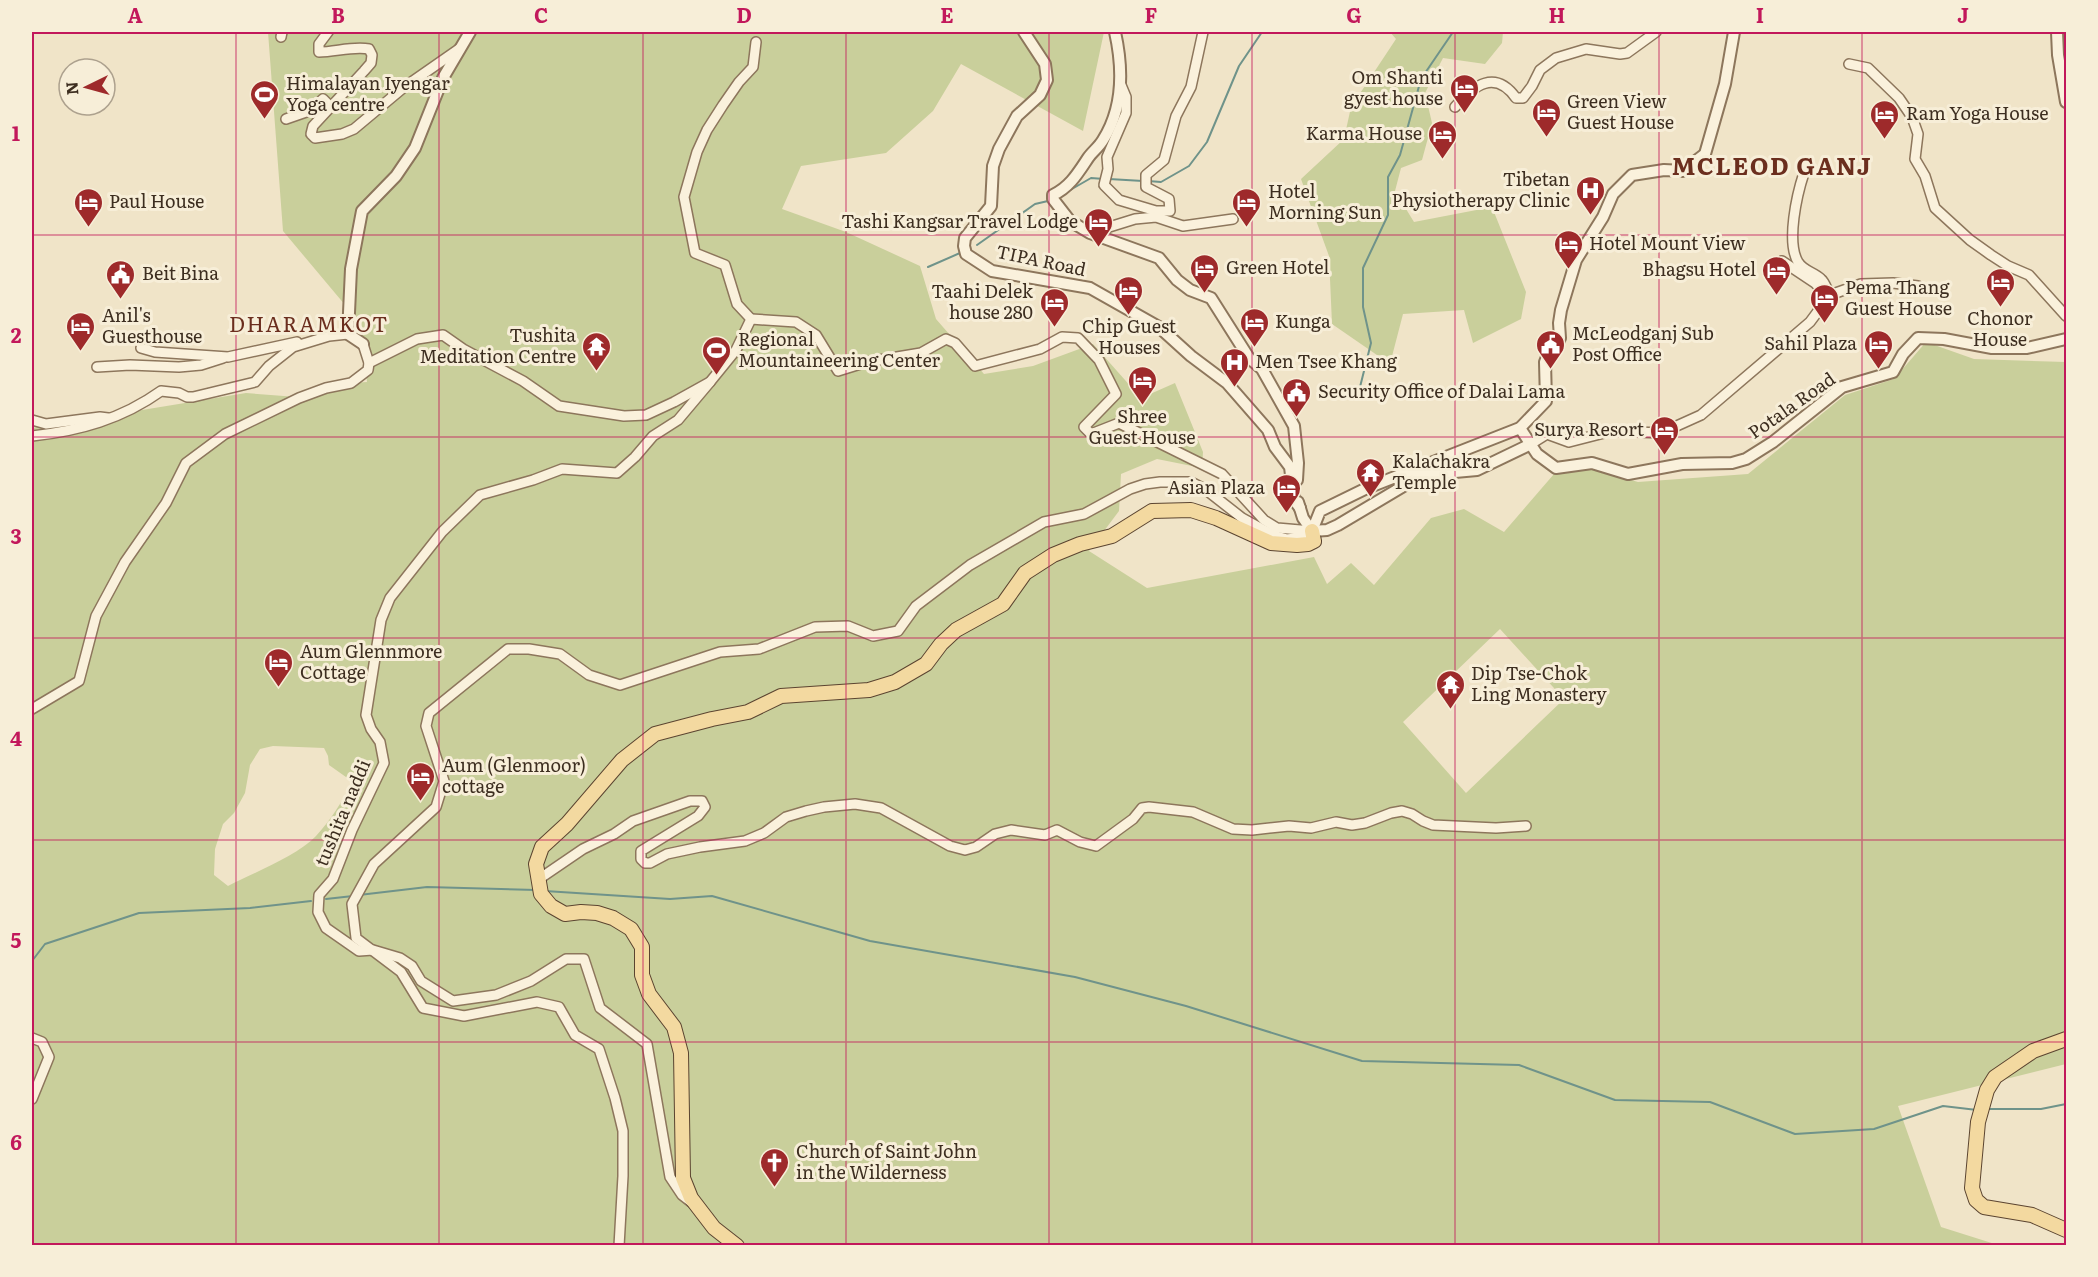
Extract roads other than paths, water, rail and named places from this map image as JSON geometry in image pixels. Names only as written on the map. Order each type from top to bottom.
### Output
[{"type":"main road","points":[[737,1245],[714,1228],[691,1198],[683,1178],[681,1053],[674,1027],[649,994],[642,975],[642,947],[631,929],[613,918],[597,913],[565,914],[551,906],[540,886],[536,864],[542,847],[567,825],[622,760],[655,734],[748,712],[781,696],[869,690],[895,682],[926,664],[941,644],[956,630],[1003,604],[1025,573],[1053,555],[1080,544],[1112,536],[1152,511],[1191,510],[1216,518],[1271,543],[1308,544],[1314,541],[1312,531]]},
{"type":"main road","points":[[2067,1039],[2033,1051],[1995,1077],[1982,1103],[1978,1122],[1972,1188],[1976,1200],[1984,1207],[2032,1215],[2067,1230]]},
{"type":"street","points":[[328,32],[319,44],[319,52],[360,48],[369,49],[372,55],[371,63],[313,126],[311,134],[315,138],[342,134],[354,129],[403,88],[463,46]]},
{"type":"street","points":[[348,334],[351,269],[362,211],[396,176],[415,148],[443,78],[470,32]]},
{"type":"street","name":"TIPA Road","points":[[1024,32],[1045,64],[1047,80],[1040,95],[1017,116],[999,149],[993,166],[991,206],[965,238],[966,254],[992,271],[1090,288],[1159,327],[1191,356],[1227,383],[1268,430],[1275,447],[1290,467],[1294,500],[1300,508]]},
{"type":"street","points":[[1114,32],[1119,50],[1121,85],[1120,97],[1111,124],[1102,141],[1090,154],[1072,182],[1053,195],[1053,199],[1070,221],[1090,233],[1159,258],[1190,290],[1211,298],[1249,358],[1262,369],[1294,426],[1298,463],[1296,495],[1303,519],[1312,531]]},
{"type":"street","points":[[1121,85],[1126,97],[1126,113],[1107,157],[1108,169],[1104,185],[1119,200],[1156,211],[1170,211],[1169,200],[1146,187],[1145,179],[1164,160],[1176,116],[1191,87],[1203,32]]},
{"type":"street","points":[[1455,107],[1466,94],[1479,85],[1495,82],[1508,87],[1516,98],[1523,98],[1540,70],[1556,58],[1586,49],[1627,53],[1656,32]]},
{"type":"street","points":[[619,1245],[623,1131],[599,1049],[575,1035],[560,1007],[537,1002],[464,1016],[423,1008],[401,972],[356,938],[352,904],[374,864],[436,807],[444,781],[426,726],[429,713],[508,649],[529,649],[560,654],[589,675],[620,685],[720,652],[759,650],[815,627],[848,626],[873,636],[898,631],[916,606],[970,565],[1044,522],[1084,514],[1130,489],[1145,484],[1169,481],[1191,482],[1242,518],[1280,537],[1297,539],[1310,536],[1320,511],[1404,473],[1520,428],[1546,401],[1545,362],[1549,352],[1556,347],[1560,338],[1561,310],[1576,260],[1603,217],[1613,194],[1632,175],[1664,170],[1683,171],[1705,154],[1725,84],[1734,32]]},
{"type":"street","points":[[2057,32],[2058,54],[2067,102]]},
{"type":"street","points":[[756,42],[753,67],[739,82],[707,130],[697,152],[684,197],[694,253],[725,265],[737,304],[751,318],[796,322],[816,335],[838,371],[867,362],[921,354],[946,339],[955,343],[975,366],[1040,349],[1062,337],[1078,338],[1099,360],[1116,394],[1084,427],[1090,434],[1119,423],[1222,474],[1264,520],[1277,528],[1327,530],[1422,476],[1477,470],[1531,444],[1546,434],[1569,442],[1612,431],[1661,433],[1701,415],[1809,322],[1829,296],[1861,284],[1893,283],[1918,286]]},
{"type":"street","points":[[1849,64],[1868,68],[1899,98],[1912,117],[1918,134],[1915,159],[1925,176],[1935,208],[1970,240],[1991,255],[2008,266],[2029,274],[2067,316]]},
{"type":"street","points":[[286,118],[309,111],[323,99],[327,103],[321,116]]},
{"type":"street","points":[[1804,173],[1798,189],[1794,223],[1794,251],[1798,263],[1821,279],[1829,296]]},
{"type":"street","points":[[1090,233],[1135,219],[1156,217],[1183,226],[1233,219]]},
{"type":"street","points":[[1782,261],[1815,283],[1829,296]]},
{"type":"street","name":"tushita naddi","points":[[700,1208],[682,1195],[670,1178],[647,1044],[600,1008],[584,959],[566,959],[531,981],[496,995],[453,1001],[421,981],[412,966],[400,958],[373,950],[359,951],[341,940],[326,928],[318,912],[319,895],[333,879],[352,830],[384,763],[380,742],[366,716],[381,620],[390,598],[442,532],[480,495],[562,469],[617,473],[653,436],[678,420],[736,350],[751,318]]},
{"type":"street","points":[[32,709],[79,681],[96,616],[125,562],[166,503],[186,464],[225,434],[299,398],[326,388],[351,383],[368,369],[369,363],[363,344],[348,334],[228,357],[201,365],[97,367]]},
{"type":"street","points":[[369,363],[417,339],[443,335],[462,349],[523,381],[559,406],[624,416],[646,415],[710,382]]},
{"type":"street","points":[[32,436],[100,423],[143,404],[161,391],[193,397],[255,382],[269,366],[293,347],[329,336]]},
{"type":"street","name":"Potala Road","points":[[1531,444],[1537,454],[1556,468],[1592,463],[1628,474],[1682,464],[1732,464],[1746,459],[1773,442],[1842,387],[1893,372],[1903,354],[1918,338],[1944,339],[1992,348],[2027,348],[2067,339]]},
{"type":"street","points":[[141,348],[155,352],[228,357]]},
{"type":"street","points":[[32,420],[46,424],[100,417],[113,418]]},
{"type":"street","points":[[1520,428],[1531,444]]},
{"type":"street","points":[[540,886],[583,849],[614,834],[633,821],[690,801],[702,801],[705,807],[698,816],[641,851],[641,859],[645,863],[700,847],[745,841],[764,833],[786,817],[806,811],[855,804],[881,808],[950,846],[965,850],[976,847],[995,834],[1011,830],[1045,835],[1057,830],[1080,842],[1096,846],[1133,819],[1142,808],[1149,807],[1193,812],[1233,829],[1252,830],[1289,826],[1311,828],[1336,822],[1352,825],[1365,823],[1391,813],[1402,812],[1412,814],[1433,825],[1496,828],[1526,826]]},
{"type":"street","points":[[32,1038],[42,1042],[49,1057],[32,1099]]},
{"type":"waterway","points":[[1148,181],[1161,182],[1189,166],[1207,142],[1239,66],[1262,32]]},
{"type":"waterway","points":[[1358,395],[1371,343],[1363,307],[1363,268],[1388,215],[1388,177],[1400,155],[1421,79],[1453,32]]},
{"type":"waterway","points":[[1065,193],[1091,178],[1104,179]]},
{"type":"waterway","points":[[1109,179],[1143,181]]},
{"type":"waterway","points":[[977,245],[1035,204],[1048,201]]},
{"type":"waterway","points":[[928,267],[960,253]]},
{"type":"waterway","points":[[359,895],[427,887],[536,890]]},
{"type":"waterway","points":[[545,891],[670,899],[712,896],[870,941],[1075,977],[1186,1006],[1362,1061],[1519,1065],[1615,1100],[1710,1102],[1795,1134],[1874,1129],[1943,1106],[1977,1110]]},
{"type":"waterway","points":[[326,899],[353,896]]},
{"type":"waterway","points":[[32,961],[45,944],[139,913],[250,908],[311,901]]},
{"type":"waterway","points":[[1986,1109],[2041,1109],[2066,1104]]},
{"type":"place","name":"Om Shanti gyest house","points":[[1464,114]]},
{"type":"place","name":"Himalayan Iyengar Yoga centre","points":[[265,120]]},
{"type":"place","name":"Green View Guest House","points":[[1546,138]]},
{"type":"place","name":"Ram Yoga House","points":[[1885,140]]},
{"type":"place","name":"Karma House","points":[[1443,160]]},
{"type":"place","name":"Tibetan Physiotherapy Clinic","points":[[1591,216]]},
{"type":"place","name":"Paul House","points":[[88,228]]},
{"type":"place","name":"Hotel Morning Sun","points":[[1247,228]]},
{"type":"place","name":"Tashi Kangsar Travel Lodge","points":[[1099,248]]},
{"type":"place","name":"Hotel Mount View","points":[[1568,270]]},
{"type":"place","name":"Green Hotel","points":[[1205,294]]},
{"type":"place","name":"Bhagsu Hotel","points":[[1777,296]]},
{"type":"place","name":"Beit Bina","points":[[121,300]]},
{"type":"place","name":"Chonor House","points":[[2000,308]]},
{"type":"place","name":"Chip Guest Houses","points":[[1129,316]]},
{"type":"place","name":"Pema Thang Guest House","points":[[1824,324]]},
{"type":"place","name":"Taahi Delek house 280","points":[[1054,328]]},
{"type":"place","name":"Kunga","points":[[1254,348]]},
{"type":"place","name":"Anil's Guesthouse","points":[[81,352]]},
{"type":"place","name":"McLeodganj Sub Post Office","points":[[1551,370]]},
{"type":"place","name":"Sahil Plaza","points":[[1878,370]]},
{"type":"place","name":"Tushita Meditation Centre","points":[[597,372]]},
{"type":"place","name":"Regional Mountaineering Center","points":[[717,376]]},
{"type":"place","name":"Men Tsee Khang","points":[[1234,388]]},
{"type":"place","name":"Shree Guest House","points":[[1142,406]]},
{"type":"place","name":"Security Office of Dalai Lama","points":[[1297,418]]},
{"type":"place","name":"Surya Resort","points":[[1665,456]]},
{"type":"place","name":"Kalachakra Temple","points":[[1371,498]]},
{"type":"place","name":"Asian Plaza","points":[[1286,514]]},
{"type":"place","name":"Aum Glennmore Cottage","points":[[279,688]]},
{"type":"place","name":"Dip Tse-Chok Ling Monastery","points":[[1450,710]]},
{"type":"place","name":"Aum (Glenmoor) cottage","points":[[421,802]]},
{"type":"place","name":"Church of Saint John in the Wilderness","points":[[775,1188]]},
{"type":"district","name":"MCLEOD GANJ","points":[[1772,167]]},
{"type":"district","name":"DHARAMKOT","points":[[309,325]]}]
